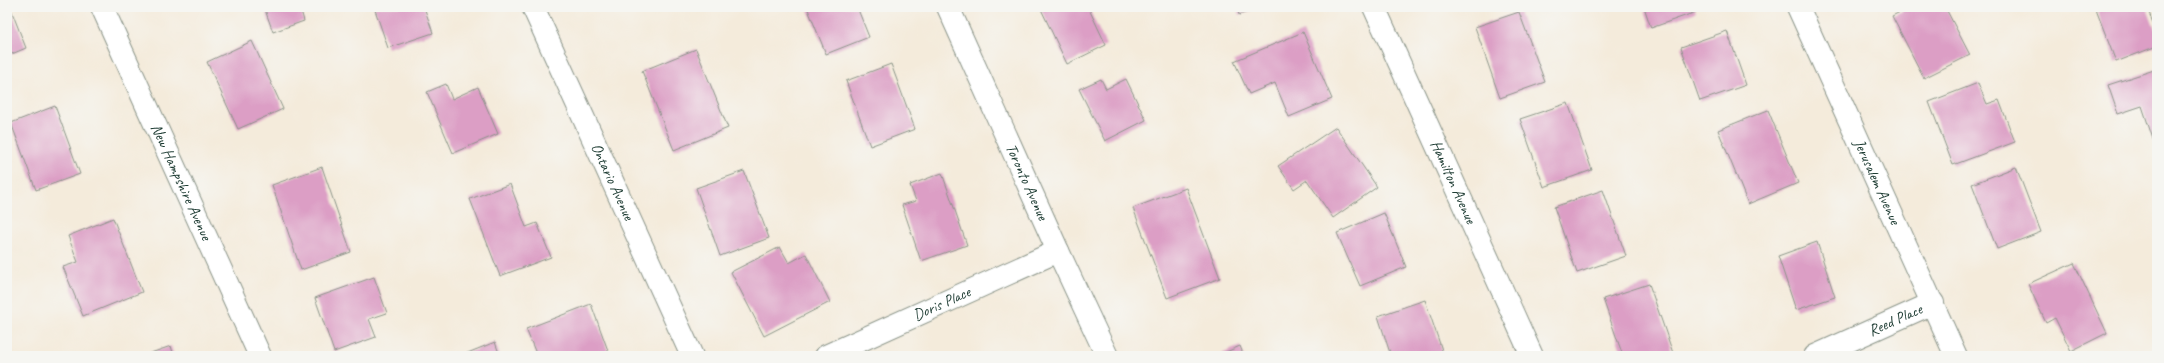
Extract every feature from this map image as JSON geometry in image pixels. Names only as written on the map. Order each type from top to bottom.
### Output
[{"type":"street","name":"New Hampshire Avenue","points":[[102,7],[260,356]]},
{"type":"street","name":"Ontario Avenue","points":[[533,7],[692,356]]},
{"type":"street","name":"Toronto Avenue","points":[[948,7],[1058,251],[1108,356]]},
{"type":"street","name":"Hamilton Avenue","points":[[1374,7],[1532,356]]},
{"type":"street","name":"Jerusalem Avenue","points":[[1798,7],[1956,356]]},
{"type":"street","name":"Doris Place","points":[[826,356],[1058,251]]},
{"type":"street","name":"Reed Place","points":[[1815,356],[1932,303]]},
{"type":"building","points":[[7,7],[10,7],[26,48],[7,56]]},
{"type":"building","points":[[264,7],[300,7],[304,21],[273,32]]},
{"type":"building","points":[[374,7],[424,7],[433,33],[388,48]]},
{"type":"building","points":[[807,7],[857,7],[869,37],[826,54]]},
{"type":"building","points":[[1040,7],[1088,7],[1106,45],[1067,64]]},
{"type":"building","points":[[1237,7],[1261,7],[1239,15]]},
{"type":"building","points":[[1644,7],[1694,7],[1696,12],[1651,28]]},
{"type":"building","points":[[1910,7],[1945,7],[1970,55],[1924,78],[1892,16]]},
{"type":"building","points":[[2095,7],[2147,7],[2157,34],[2157,46],[2116,62]]},
{"type":"building","points":[[1519,12],[1545,82],[1500,98],[1475,27]]},
{"type":"building","points":[[1727,31],[1746,85],[1700,101],[1681,47]]},
{"type":"building","points":[[1303,32],[1332,99],[1289,117],[1275,83],[1249,94],[1234,61]]},
{"type":"building","points":[[252,41],[283,109],[238,129],[207,62]]},
{"type":"building","points":[[696,49],[728,128],[674,150],[642,71]]},
{"type":"building","points":[[891,64],[915,129],[870,146],[846,81]]},
{"type":"building","points":[[2157,69],[2157,144],[2155,145],[2142,106],[2118,114],[2108,85]]},
{"type":"building","points":[[1101,79],[1106,89],[1126,79],[1146,120],[1105,141],[1079,89]]},
{"type":"building","points":[[1978,83],[1987,104],[1999,100],[2015,142],[1953,165],[1929,102]]},
{"type":"building","points":[[446,84],[452,99],[478,87],[498,134],[453,153],[427,92]]},
{"type":"building","points":[[1568,103],[1592,170],[1544,187],[1520,119]]},
{"type":"building","points":[[55,106],[80,174],[36,190],[11,123]]},
{"type":"building","points":[[1768,110],[1798,183],[1748,204],[1718,130]]},
{"type":"building","points":[[1336,127],[1377,187],[1333,218],[1307,180],[1294,189],[1278,166]]},
{"type":"building","points":[[322,167],[351,252],[301,270],[272,185]]},
{"type":"building","points":[[2016,167],[2041,232],[1997,249],[1972,184]]},
{"type":"building","points":[[744,171],[769,238],[720,256],[696,188]]},
{"type":"building","points":[[942,173],[967,245],[921,261],[902,205],[916,201],[910,185]]},
{"type":"building","points":[[510,184],[526,227],[537,223],[551,257],[500,276],[470,199]]},
{"type":"building","points":[[1186,188],[1220,278],[1167,298],[1133,208]]},
{"type":"building","points":[[1603,190],[1626,256],[1577,273],[1554,207]]},
{"type":"building","points":[[1384,213],[1406,267],[1360,286],[1337,233]]},
{"type":"building","points":[[113,218],[142,292],[83,316],[63,267],[78,262],[68,236]]},
{"type":"building","points":[[1817,242],[1835,297],[1796,310],[1778,256]]},
{"type":"building","points":[[780,247],[789,263],[806,254],[830,302],[764,336],[731,272]]},
{"type":"building","points":[[2074,263],[2107,333],[2071,351],[2055,318],[2046,323],[2028,284]]},
{"type":"building","points":[[374,277],[387,313],[369,319],[376,337],[334,352],[315,298]]},
{"type":"building","points":[[1649,284],[1674,356],[1623,356],[1603,299]]},
{"type":"building","points":[[1425,300],[1444,356],[1391,356],[1378,316]]},
{"type":"building","points":[[591,304],[610,356],[537,356],[526,329]]},
{"type":"building","points":[[495,342],[500,356],[460,356]]},
{"type":"building","points":[[171,346],[174,356],[142,356]]},
{"type":"building","points":[[1240,346],[1244,356],[1217,356]]}]
